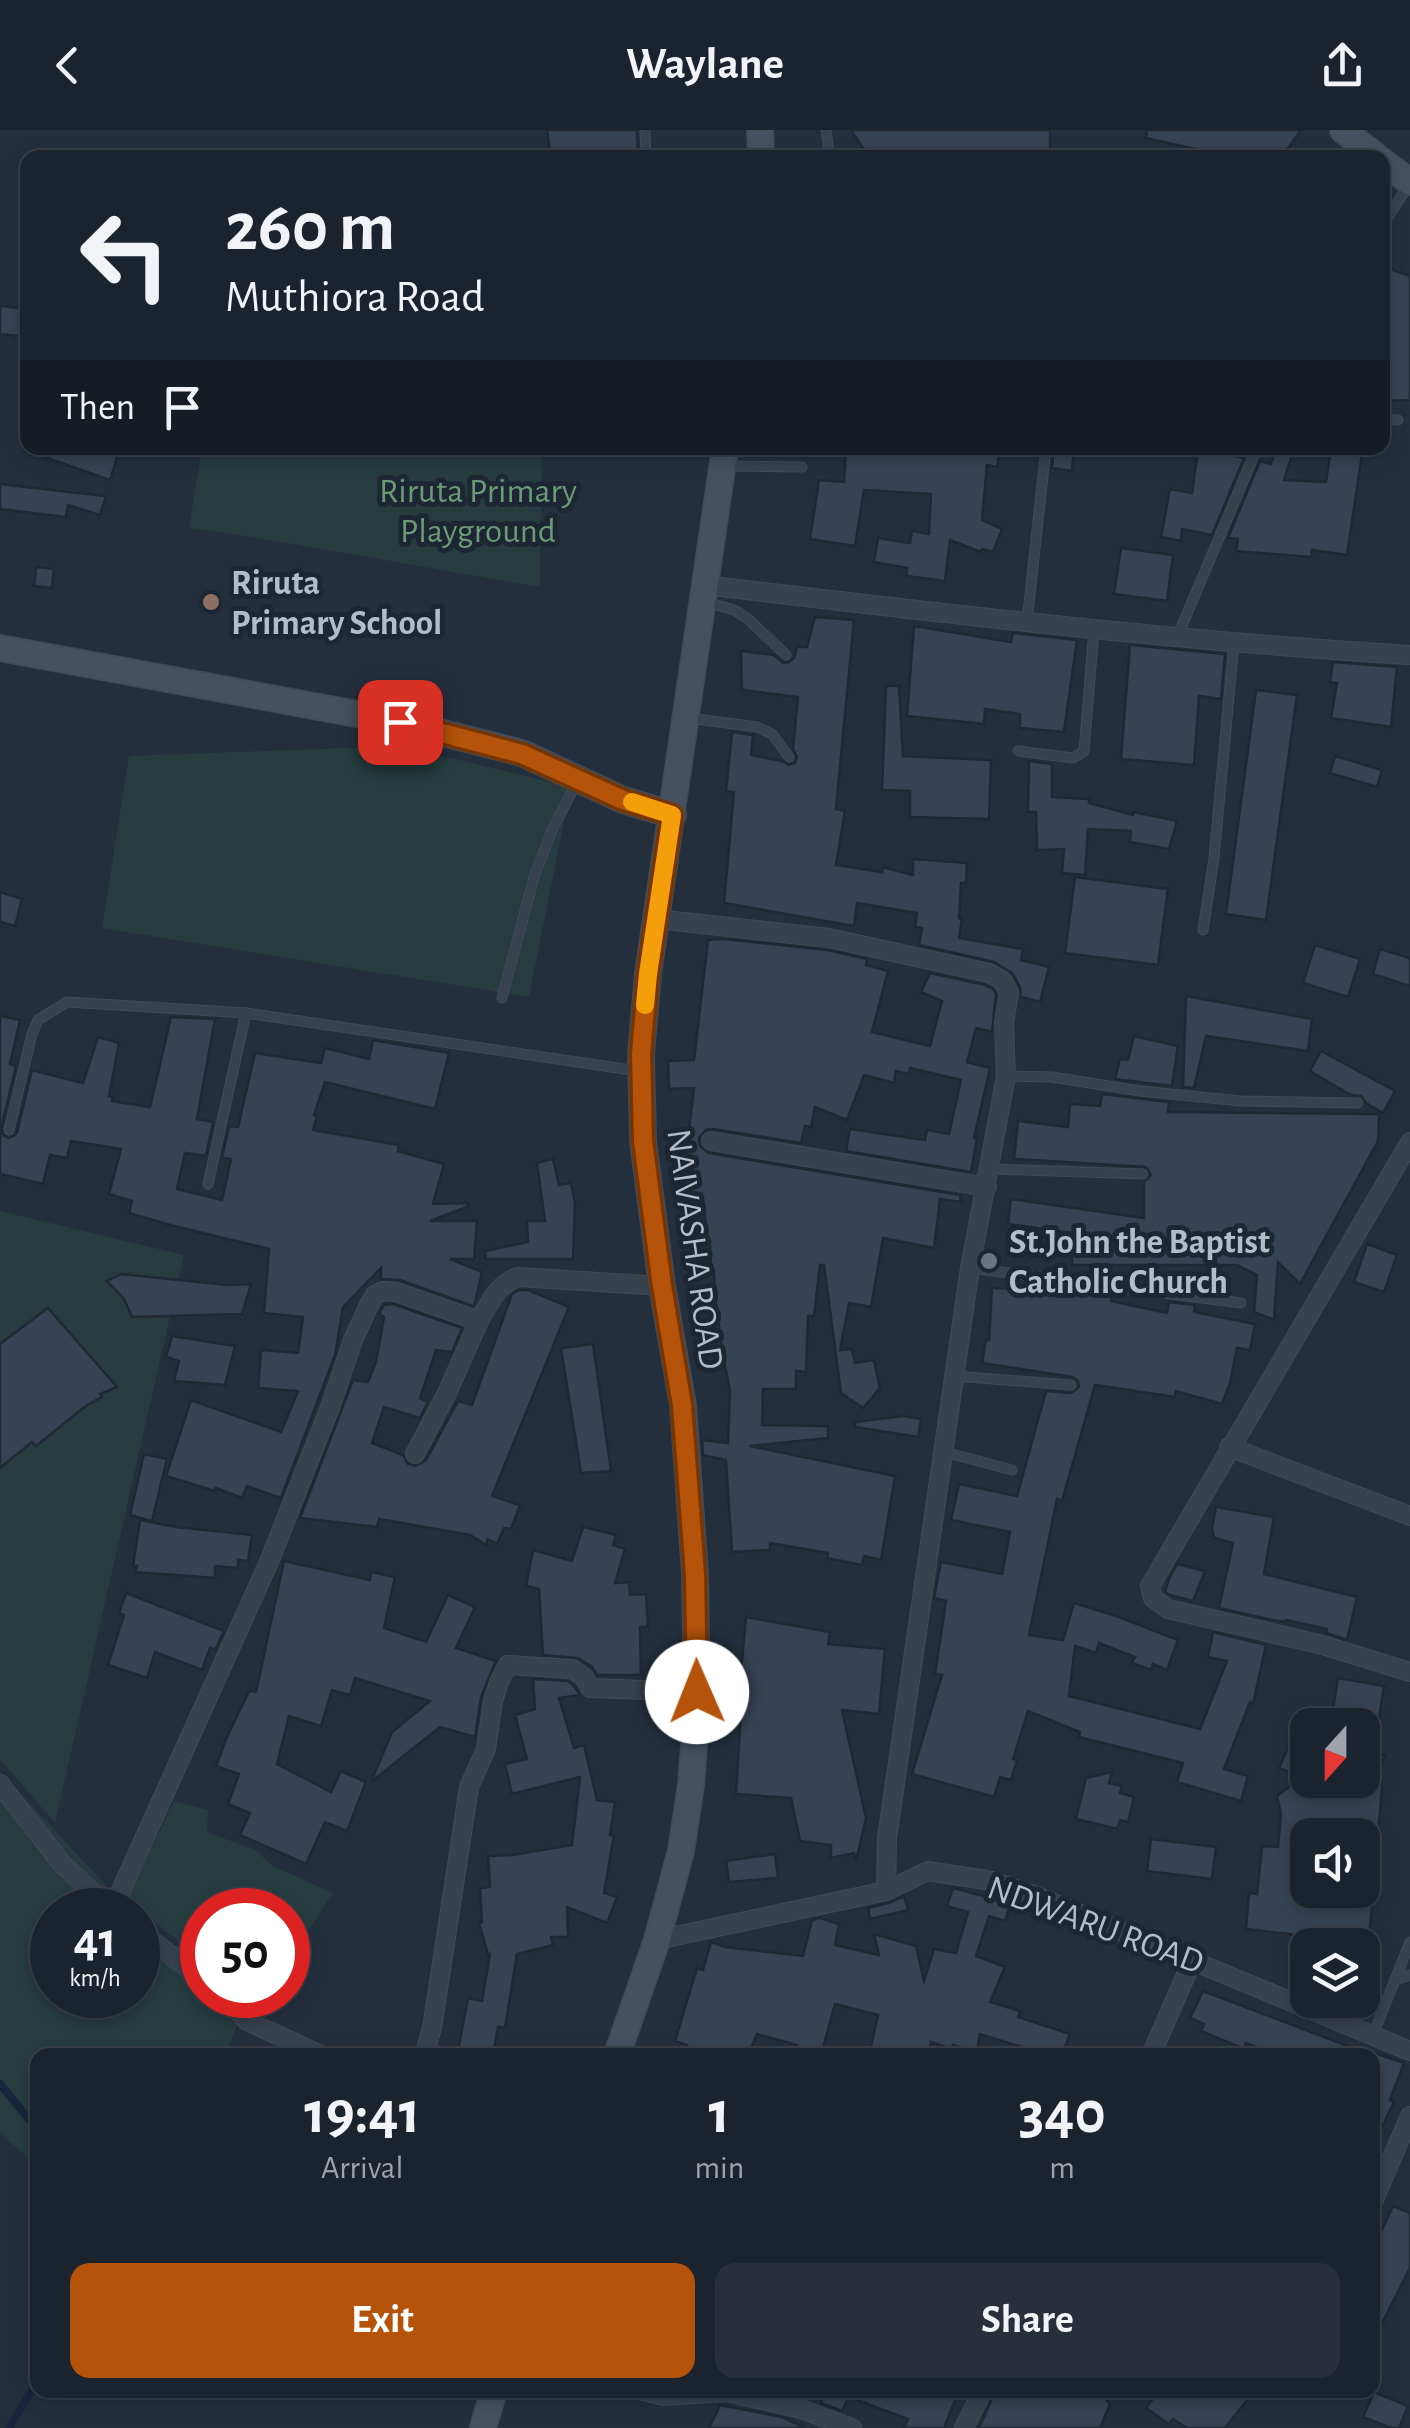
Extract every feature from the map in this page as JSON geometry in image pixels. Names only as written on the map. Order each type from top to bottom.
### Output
[{"type":"main road","points":[[1343,130],[1369,150]]},
{"type":"main road","points":[[1390,167],[1410,183]]},
{"type":"main road","name":"NAIVASHA ROAD","points":[[619,2048],[657,1940],[682,1851],[691,1785],[697,1692],[695,1574],[682,1405],[643,1141],[641,1072],[648,974],[724,457]]},
{"type":"main road","points":[[0,648],[400,722],[522,754],[623,800],[672,815]]},
{"type":"main road","points":[[482,2428],[491,2398]]},
{"type":"street","points":[[703,593],[1338,651],[1410,654]]},
{"type":"street","points":[[656,919],[829,938],[988,972],[1002,980],[1009,992],[1004,1023],[1006,1076],[970,1268],[942,1452],[887,1838],[886,1891]]},
{"type":"street","points":[[710,1142],[988,1178]]},
{"type":"street","points":[[1410,1142],[1150,1586],[1154,1598],[1168,1609],[1319,1644],[1410,1672]]},
{"type":"street","points":[[415,1454],[479,1322],[498,1288],[507,1281],[518,1277],[662,1286]]},
{"type":"street","points":[[122,1888],[256,1593],[369,1304],[383,1291],[396,1292],[479,1322]]},
{"type":"street","points":[[1230,1447],[1410,1516]]},
{"type":"street","points":[[426,2048],[469,1787],[486,1748],[493,1700],[503,1671],[508,1665],[572,1670],[584,1677],[590,1688],[697,1692]]},
{"type":"street","points":[[0,1784],[62,1864],[88,1888]]},
{"type":"street","name":"NDWARU ROAD","points":[[657,1940],[886,1891],[928,1871],[992,1881],[1039,1897],[1410,2051]]},
{"type":"street","points":[[1154,2048],[1192,1959]]},
{"type":"street","points":[[245,2018],[306,2048]]},
{"type":"street","points":[[1380,2185],[1410,2116]]},
{"type":"street","points":[[753,2398],[801,2409],[852,2428]]},
{"type":"street","points":[[964,2428],[979,2398]]},
{"type":"lane","points":[[1390,214],[1410,183]]},
{"type":"lane","points":[[1390,419],[1398,420]]},
{"type":"lane","points":[[1027,622],[1045,455]]},
{"type":"lane","points":[[1178,635],[1254,455]]},
{"type":"lane","points":[[724,457],[802,467]]},
{"type":"lane","points":[[703,593],[747,618],[786,655]]},
{"type":"lane","points":[[1018,751],[1073,758],[1084,751],[1094,628]]},
{"type":"lane","points":[[1203,930],[1214,858],[1234,640]]},
{"type":"lane","points":[[686,718],[757,728],[772,734],[788,757]]},
{"type":"lane","points":[[502,998],[534,878],[553,828],[579,780]]},
{"type":"lane","points":[[9,1130],[38,1020],[67,1002],[246,1013],[641,1072]]},
{"type":"lane","points":[[208,1184],[246,1013]]},
{"type":"lane","points":[[1006,1076],[1052,1077],[1140,1091],[1241,1100],[1358,1103]]},
{"type":"lane","points":[[988,1178],[1143,1174]]},
{"type":"lane","points":[[970,1268],[1240,1303]]},
{"type":"lane","points":[[954,1376],[1071,1385]]},
{"type":"lane","points":[[942,1452],[1012,1470]]},
{"type":"lane","points":[[1373,2035],[1410,1942]]},
{"type":"lane","points":[[1395,1980],[1410,1975]]},
{"type":"green space","name":"Riruta Primary Playground","points":[[201,455],[542,455],[540,587],[189,528]]},
{"type":"green space","points":[[401,746],[571,787],[529,997],[102,928],[129,756]]},
{"type":"green space","points":[[0,1211],[184,1255],[55,1823],[0,1759]]},
{"type":"green space","points":[[0,1772],[108,1888],[30,1888],[30,2018],[160,2018],[160,1943],[180,1965],[180,2018],[230,2018],[237,2026],[228,2048],[30,2048],[30,2160],[0,2133]]},
{"type":"green space","points":[[174,1801],[208,1810],[207,1832],[255,1850],[273,1866],[333,1893],[310,1928],[310,1888],[180,1888],[180,1943],[160,1927],[160,1888],[132,1888]]},
{"type":"building","points":[[547,130],[637,130],[638,150],[550,150]]},
{"type":"building","points":[[851,130],[1050,130],[1050,150],[864,150]]},
{"type":"building","points":[[1147,130],[1301,130],[1287,150],[1200,150],[1146,138]]},
{"type":"building","points":[[1390,269],[1410,276],[1410,400],[1390,401]]},
{"type":"building","points":[[0,306],[20,308],[20,336],[0,334]]},
{"type":"building","points":[[38,455],[118,455],[110,480]]},
{"type":"building","points":[[846,455],[999,455],[997,467],[987,465],[982,520],[1002,529],[993,552],[981,552],[950,540],[945,581],[906,576],[907,568],[874,562],[878,538],[910,543],[912,531],[929,534],[931,494],[864,490],[855,546],[810,539],[819,480],[844,482]]},
{"type":"building","points":[[1053,455],[1073,455],[1072,471],[1052,468]]},
{"type":"building","points":[[1197,455],[1244,458],[1212,535],[1182,529],[1181,541],[1161,537],[1170,489],[1192,493]]},
{"type":"building","points":[[1274,455],[1292,455],[1284,480],[1326,482],[1330,455],[1362,455],[1347,555],[1312,550],[1311,557],[1236,551],[1238,539],[1228,538],[1260,461],[1271,464]]},
{"type":"building","points":[[0,484],[106,496],[100,515],[68,505],[66,517],[0,509]]},
{"type":"building","points":[[1121,548],[1173,555],[1167,601],[1114,594]]},
{"type":"building","points":[[36,567],[54,569],[52,588],[34,586]]},
{"type":"building","points":[[815,617],[854,620],[836,809],[845,811],[836,865],[882,872],[883,867],[913,875],[913,859],[967,863],[966,883],[961,883],[959,938],[1023,949],[1021,960],[1049,967],[1040,1002],[1021,997],[1013,974],[994,962],[919,945],[922,928],[915,927],[917,913],[857,903],[854,926],[724,903],[734,792],[726,791],[732,732],[753,735],[751,755],[789,765],[797,757],[793,749],[798,697],[742,690],[741,651],[774,655],[783,663],[789,662],[797,647],[807,647]]},
{"type":"building","points":[[914,626],[1011,642],[1013,633],[1077,640],[1064,732],[1020,728],[1020,714],[985,709],[984,724],[907,716]]},
{"type":"building","points":[[1130,645],[1225,654],[1221,699],[1199,696],[1194,765],[1121,759]]},
{"type":"building","points":[[1333,662],[1397,667],[1391,727],[1331,718],[1337,683],[1330,682]]},
{"type":"building","points":[[886,686],[899,686],[903,756],[991,760],[989,819],[910,817],[910,791],[882,790]]},
{"type":"building","points":[[1256,690],[1297,695],[1266,920],[1226,914]]},
{"type":"building","points":[[1335,756],[1382,770],[1377,787],[1330,773]]},
{"type":"building","points":[[1029,761],[1052,764],[1052,797],[1089,799],[1089,803],[1133,815],[1134,812],[1177,821],[1169,849],[1130,842],[1131,831],[1088,829],[1085,875],[1062,873],[1064,849],[1037,850],[1036,812],[1028,812]]},
{"type":"building","points":[[1075,877],[1168,889],[1158,965],[1065,953]]},
{"type":"building","points":[[0,892],[22,899],[15,926],[0,922]]},
{"type":"building","points":[[708,940],[827,950],[867,959],[866,965],[888,971],[872,1032],[930,1046],[942,1001],[921,992],[930,973],[985,985],[996,994],[992,1032],[976,1028],[967,1062],[990,1068],[974,1138],[971,1172],[846,1151],[850,1129],[925,1140],[927,1130],[949,1134],[961,1080],[910,1068],[909,1074],[896,1071],[894,1083],[864,1075],[847,1120],[815,1107],[811,1127],[805,1126],[801,1143],[713,1129],[699,1138],[700,1146],[709,1153],[960,1195],[961,1202],[940,1199],[934,1248],[883,1238],[871,1307],[849,1303],[840,1350],[852,1349],[855,1363],[874,1360],[880,1388],[863,1408],[841,1393],[824,1265],[820,1265],[814,1316],[808,1316],[806,1372],[796,1371],[796,1389],[763,1389],[762,1425],[828,1426],[828,1438],[750,1446],[895,1476],[881,1560],[864,1556],[862,1565],[827,1558],[828,1553],[770,1543],[770,1550],[732,1552],[726,1460],[703,1455],[702,1440],[728,1443],[730,1390],[704,1203],[687,1205],[681,1138],[688,1138],[694,1088],[669,1089],[668,1061],[694,1060]]},
{"type":"building","points":[[1315,945],[1360,959],[1348,997],[1303,983]]},
{"type":"building","points":[[1380,949],[1410,958],[1410,986],[1373,974]]},
{"type":"building","points":[[1186,996],[1312,1019],[1308,1051],[1206,1036],[1194,1088],[1183,1087]]},
{"type":"building","points":[[0,1016],[20,1020],[10,1064],[16,1066],[1,1129],[8,1138],[17,1132],[32,1070],[83,1083],[98,1037],[119,1043],[109,1096],[112,1101],[150,1107],[171,1017],[215,1019],[197,1119],[213,1122],[206,1156],[185,1153],[177,1189],[222,1200],[231,1159],[222,1158],[229,1126],[238,1127],[255,1053],[321,1063],[325,1048],[369,1059],[373,1040],[449,1053],[435,1109],[325,1082],[313,1130],[399,1145],[398,1151],[444,1164],[433,1204],[469,1206],[430,1221],[477,1221],[474,1259],[450,1259],[482,1272],[475,1303],[473,1306],[400,1280],[381,1279],[381,1268],[343,1307],[335,1355],[281,1498],[247,1486],[242,1498],[166,1476],[191,1400],[281,1432],[298,1391],[258,1388],[261,1350],[298,1353],[303,1317],[264,1313],[269,1249],[129,1213],[132,1201],[109,1194],[121,1149],[71,1141],[67,1158],[50,1155],[43,1184],[0,1174]]},
{"type":"building","points":[[1134,1036],[1178,1046],[1172,1086],[1115,1079],[1120,1059],[1128,1060]]},
{"type":"building","points":[[1321,1051],[1395,1091],[1383,1113],[1361,1096],[1351,1095],[1310,1071]]},
{"type":"building","points":[[1102,1094],[1169,1102],[1168,1112],[1379,1114],[1378,1141],[1300,1284],[1278,1262],[1274,1320],[1254,1312],[1257,1275],[1237,1265],[1072,1265],[1072,1233],[1008,1224],[1011,1199],[1144,1218],[1144,1182],[1151,1175],[1146,1167],[1014,1159],[1018,1121],[1068,1127],[1070,1104],[1100,1106]]},
{"type":"building","points":[[553,1159],[559,1185],[571,1183],[575,1203],[573,1259],[486,1259],[485,1251],[528,1242],[527,1221],[545,1221],[537,1163]]},
{"type":"building","points":[[1367,1244],[1397,1255],[1384,1292],[1354,1282]]},
{"type":"building","points":[[121,1274],[251,1284],[242,1314],[132,1317],[124,1299],[107,1281]]},
{"type":"building","points":[[1022,1284],[1112,1297],[1111,1301],[1167,1313],[1169,1302],[1195,1305],[1194,1312],[1255,1324],[1250,1350],[1237,1348],[1222,1404],[1176,1391],[1175,1397],[1095,1385],[1062,1501],[1057,1499],[1029,1635],[1063,1640],[1074,1603],[1178,1640],[1167,1670],[1153,1664],[1151,1670],[1132,1663],[1135,1657],[1099,1643],[1096,1653],[1075,1646],[1069,1696],[1200,1729],[1227,1661],[1208,1657],[1213,1632],[1266,1645],[1253,1704],[1250,1702],[1224,1769],[1248,1776],[1241,1801],[1177,1782],[1183,1763],[1079,1737],[1080,1732],[1028,1711],[1013,1759],[1017,1760],[1011,1780],[1000,1777],[994,1797],[912,1774],[942,1675],[935,1674],[946,1601],[934,1598],[941,1562],[1002,1574],[1010,1532],[951,1520],[959,1484],[1017,1496],[1046,1391],[1071,1393],[1079,1387],[1073,1377],[982,1363],[986,1339],[989,1340],[992,1288],[1022,1289]]},
{"type":"building","points":[[520,1290],[569,1307],[492,1496],[520,1505],[511,1529],[504,1528],[497,1544],[488,1539],[486,1545],[470,1535],[379,1519],[377,1527],[300,1518],[353,1380],[368,1382],[376,1362],[384,1317],[379,1314],[384,1305],[393,1304],[462,1328],[452,1352],[436,1350],[420,1398],[428,1402],[420,1418],[384,1407],[372,1443],[403,1455],[408,1464],[416,1466],[426,1460],[458,1401],[472,1405],[512,1294]]},
{"type":"building","points":[[48,1308],[117,1387],[100,1394],[102,1397],[36,1446],[32,1442],[0,1468],[0,1344]]},
{"type":"building","points":[[172,1336],[235,1346],[225,1385],[174,1381],[179,1361],[166,1357]]},
{"type":"building","points":[[593,1344],[611,1471],[581,1473],[561,1348]]},
{"type":"building","points":[[903,1416],[921,1419],[918,1437],[855,1427],[855,1422]]},
{"type":"building","points":[[144,1454],[167,1459],[152,1521],[130,1515]]},
{"type":"building","points":[[1216,1507],[1274,1517],[1264,1574],[1357,1597],[1347,1640],[1326,1633],[1327,1629],[1219,1608],[1233,1543],[1214,1538]]},
{"type":"building","points":[[140,1520],[252,1535],[248,1561],[238,1560],[238,1568],[215,1566],[215,1578],[135,1572]]},
{"type":"building","points":[[583,1527],[616,1535],[613,1545],[625,1549],[615,1583],[629,1582],[630,1595],[646,1594],[648,1627],[640,1627],[641,1675],[597,1675],[578,1658],[543,1655],[539,1589],[526,1586],[533,1550],[572,1561]]},
{"type":"building","points":[[284,1561],[370,1580],[371,1572],[395,1577],[384,1628],[426,1642],[448,1595],[475,1607],[456,1648],[496,1661],[481,1697],[475,1737],[440,1727],[371,1782],[392,1732],[430,1701],[355,1678],[350,1695],[332,1690],[321,1726],[289,1716],[277,1764],[331,1792],[341,1771],[366,1782],[347,1831],[325,1822],[306,1864],[240,1835],[250,1813],[228,1804],[239,1774],[216,1766],[249,1691],[256,1692]]},
{"type":"building","points":[[1177,1564],[1205,1571],[1193,1601],[1165,1592]]},
{"type":"building","points":[[126,1593],[224,1631],[215,1650],[210,1648],[202,1670],[155,1652],[147,1678],[108,1665],[124,1615],[119,1613]]},
{"type":"building","points":[[746,1617],[830,1632],[828,1644],[885,1649],[879,1714],[842,1710],[866,1818],[856,1861],[854,1853],[831,1858],[831,1845],[800,1841],[791,1798],[736,1794]]},
{"type":"building","points":[[1338,1678],[1384,1686],[1380,1712],[1380,1708],[1333,1708]]},
{"type":"building","points":[[533,1679],[568,1681],[580,1695],[559,1698],[574,1748],[584,1745],[597,1800],[615,1802],[604,1893],[617,1897],[607,1923],[567,1907],[568,1937],[551,1937],[553,1945],[517,1954],[505,2028],[498,2027],[494,2048],[458,2048],[468,1998],[482,2001],[490,1954],[479,1923],[480,1888],[490,1887],[488,1856],[572,1845],[580,1777],[512,1794],[505,1764],[527,1759],[515,1715],[535,1709]]},
{"type":"building","points":[[1290,1743],[1290,1772],[1279,1768]]},
{"type":"building","points":[[1112,1772],[1109,1783],[1122,1786],[1120,1793],[1134,1797],[1128,1822],[1120,1820],[1117,1829],[1076,1819],[1086,1778]]},
{"type":"building","points":[[1380,1777],[1382,1788],[1379,1818],[1290,1818],[1290,1908],[1372,1908],[1370,1928],[1290,1928],[1290,1934],[1246,1929],[1249,1893],[1257,1894],[1262,1846],[1278,1847],[1281,1814],[1277,1796],[1290,1786],[1290,1798],[1380,1798]]},
{"type":"building","points":[[1151,1839],[1216,1847],[1212,1879],[1147,1871]]},
{"type":"building","points":[[775,1854],[778,1878],[729,1882],[726,1861]]},
{"type":"building","points":[[953,1888],[1011,1903],[1005,1921],[989,1916],[976,1956],[1005,1967],[990,2002],[1020,2011],[1018,2017],[1070,2034],[1065,2048],[1025,2048],[980,2034],[978,2048],[949,2048],[931,2042],[930,2048],[871,2048],[878,2015],[835,2004],[823,2048],[796,2048],[797,2045],[757,2034],[751,2048],[686,2048],[687,2045],[675,2041],[697,1968],[703,1970],[711,1942],[803,1956],[812,1920],[820,1918],[839,1924],[835,1945],[879,1955],[874,1934],[916,1946],[924,1981],[934,1949],[956,1953],[968,1912],[947,1906]]},
{"type":"building","points":[[904,1896],[908,1910],[870,1919],[868,1908]]},
{"type":"building","points":[[1203,1991],[1353,2048],[1259,2048],[1246,2043],[1242,2048],[1201,2031],[1204,2024],[1190,2018]]},
{"type":"building","points":[[1380,2055],[1404,2063],[1390,2100],[1394,2102],[1380,2131]]},
{"type":"building","points":[[1393,2206],[1410,2213],[1410,2268],[1380,2327],[1380,2234]]},
{"type":"building","points":[[1380,2394],[1408,2406],[1399,2428],[1363,2417],[1371,2398],[1380,2398]]},
{"type":"building","points":[[823,2398],[848,2398],[842,2411],[821,2403]]},
{"type":"building","points":[[852,2398],[956,2398],[944,2428],[904,2428],[908,2419]]},
{"type":"building","points":[[992,2398],[1104,2398],[1110,2404],[1100,2428],[979,2428]]},
{"type":"building","points":[[1153,2398],[1249,2398],[1225,2428],[1187,2428],[1173,2419],[1169,2424],[1146,2408]]},
{"type":"building","points":[[720,2405],[782,2417],[805,2428],[709,2428]]},
{"type":"waterway","points":[[0,2084],[30,2121]]},
{"type":"waterway","points":[[9,2428],[30,2393]]},
{"type":"slow traffic","points":[[632,802],[672,815],[645,1005]]},
{"type":"place","name":"Riruta Primary School","points":[[211,602]]},
{"type":"place","name":"St.John the Baptist Catholic Church","points":[[989,1261]]},
{"type":"route","points":[[400,722],[522,754],[623,800],[672,815],[648,974],[641,1054],[643,1141],[682,1405],[695,1574],[697,1692]]}]
